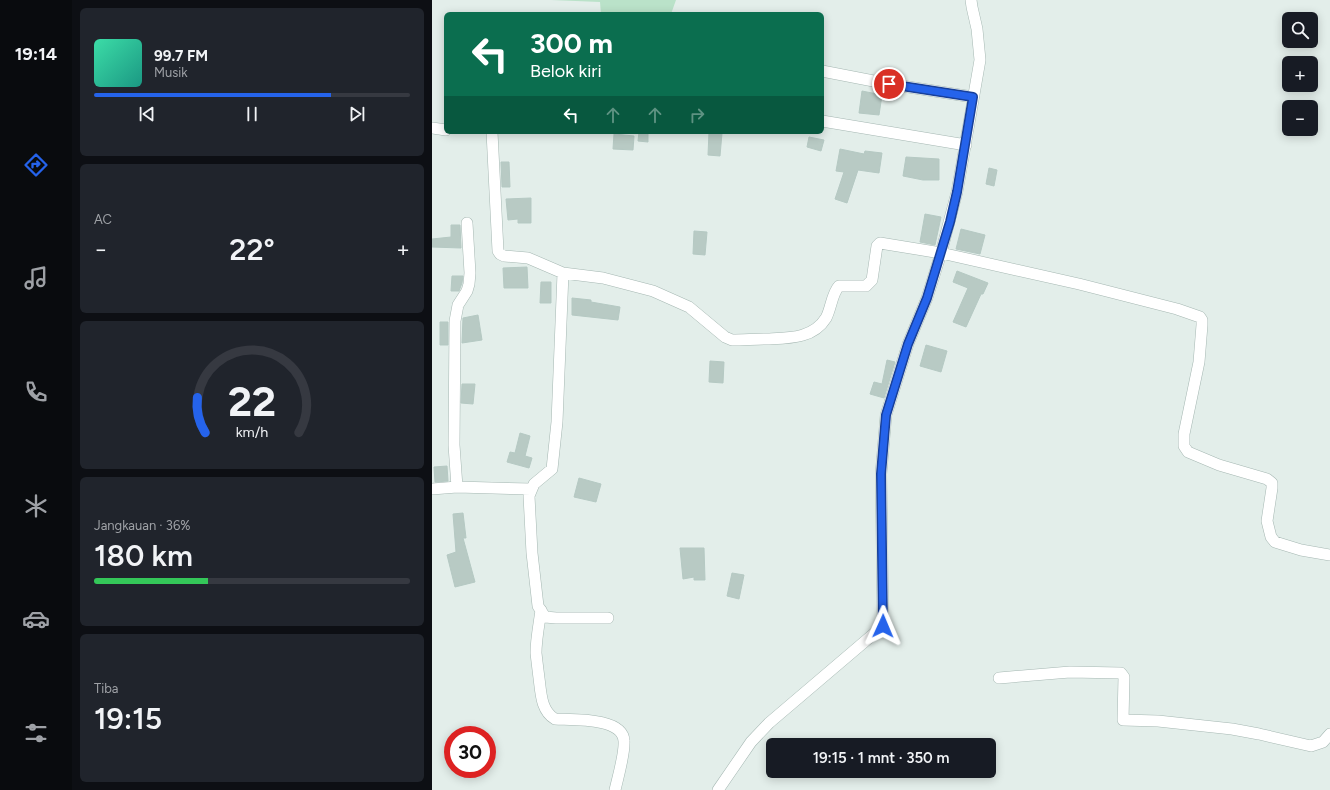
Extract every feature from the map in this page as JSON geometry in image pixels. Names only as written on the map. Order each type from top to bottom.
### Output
[{"type":"street","points":[[718,790],[750,742],[769,723],[883,626],[881,474],[886,415],[908,344],[927,298],[941,253],[957,192],[980,60],[977,29],[971,0]]},
{"type":"street","points":[[824,71],[889,84],[973,97]]},
{"type":"street","points":[[824,121],[966,145]]},
{"type":"street","points":[[432,128],[444,130]]},
{"type":"street","points":[[492,134],[498,251],[500,254],[504,256],[535,260],[563,273],[603,278],[653,291],[689,307],[725,337],[732,340],[795,338],[817,329],[825,319],[831,307],[838,286],[866,286],[870,283],[872,280],[877,246],[880,243],[941,253],[1079,284],[1177,309],[1200,317],[1202,320],[1202,325],[1198,362],[1184,434],[1184,446],[1188,452],[1219,465],[1267,479],[1272,483],[1267,521],[1271,537],[1275,542],[1301,550],[1330,555]]},
{"type":"street","points":[[457,488],[454,445],[455,321],[458,305],[467,291],[469,284],[470,273],[467,223]]},
{"type":"street","points":[[563,273],[557,422],[552,468],[534,484],[529,501],[532,553],[538,606],[545,617],[608,618]]},
{"type":"street","points":[[432,489],[532,489]]},
{"type":"street","points":[[541,610],[536,653],[541,699],[550,716],[555,719],[608,723],[621,732],[624,742],[615,790]]},
{"type":"street","points":[[999,678],[1083,672],[1121,673],[1124,677],[1122,720],[1158,721],[1232,729],[1311,746],[1323,742],[1330,734]]},
{"type":"green space","points":[[551,0],[676,0],[672,12],[601,12],[600,2]]},
{"type":"building","points":[[862,91],[882,95],[879,115],[859,113]]},
{"type":"building","points":[[614,134],[634,136],[633,150],[613,149]]},
{"type":"building","points":[[639,134],[648,134],[648,142],[638,141]]},
{"type":"building","points":[[709,134],[722,134],[720,156],[708,155]]},
{"type":"building","points":[[809,137],[824,140],[821,151],[807,147]]},
{"type":"building","points":[[840,149],[864,154],[865,151],[882,153],[879,173],[858,170],[847,203],[835,199],[844,172],[836,171]]},
{"type":"building","points":[[906,157],[939,159],[939,180],[923,180],[903,176]]},
{"type":"building","points":[[501,162],[509,162],[510,187],[502,187]]},
{"type":"building","points":[[989,168],[997,170],[994,186],[986,184]]},
{"type":"building","points":[[531,198],[531,223],[518,223],[518,219],[508,220],[506,199]]},
{"type":"building","points":[[925,214],[941,217],[935,245],[920,242]]},
{"type":"building","points":[[451,225],[460,225],[461,248],[432,247],[432,239],[451,237]]},
{"type":"building","points":[[961,229],[985,235],[980,254],[956,249]]},
{"type":"building","points":[[694,231],[707,232],[705,255],[693,254]]},
{"type":"building","points":[[527,267],[528,288],[504,288],[503,268]]},
{"type":"building","points":[[957,271],[988,283],[983,294],[981,294],[966,327],[953,322],[968,288],[953,282]]},
{"type":"building","points":[[452,276],[463,276],[459,291],[451,291]]},
{"type":"building","points":[[541,282],[551,282],[551,303],[540,303]]},
{"type":"building","points":[[572,298],[591,300],[591,302],[620,307],[618,320],[572,315]]},
{"type":"building","points":[[478,315],[482,340],[462,343],[463,318]]},
{"type":"building","points":[[440,322],[448,322],[448,345],[440,345]]},
{"type":"building","points":[[926,345],[947,351],[941,372],[920,366]]},
{"type":"building","points":[[887,360],[895,362],[884,398],[870,394],[874,382],[882,384]]},
{"type":"building","points":[[710,361],[724,362],[723,383],[709,382]]},
{"type":"building","points":[[462,384],[475,384],[473,404],[461,403]]},
{"type":"building","points":[[520,433],[530,436],[525,456],[532,458],[529,468],[507,462],[510,452],[515,453]]},
{"type":"building","points":[[447,466],[448,481],[435,482],[434,467]]},
{"type":"building","points":[[579,478],[601,484],[596,502],[574,497]]},
{"type":"building","points":[[463,513],[466,538],[463,538],[475,582],[455,587],[447,555],[456,552],[453,514]]},
{"type":"building","points":[[680,548],[704,548],[705,580],[694,580],[694,577],[683,579]]},
{"type":"building","points":[[732,573],[744,575],[739,599],[727,596]]},
{"type":"route","points":[[883,626],[881,474],[886,415],[908,344],[927,298],[950,222],[966,145],[973,97],[889,84]]}]
